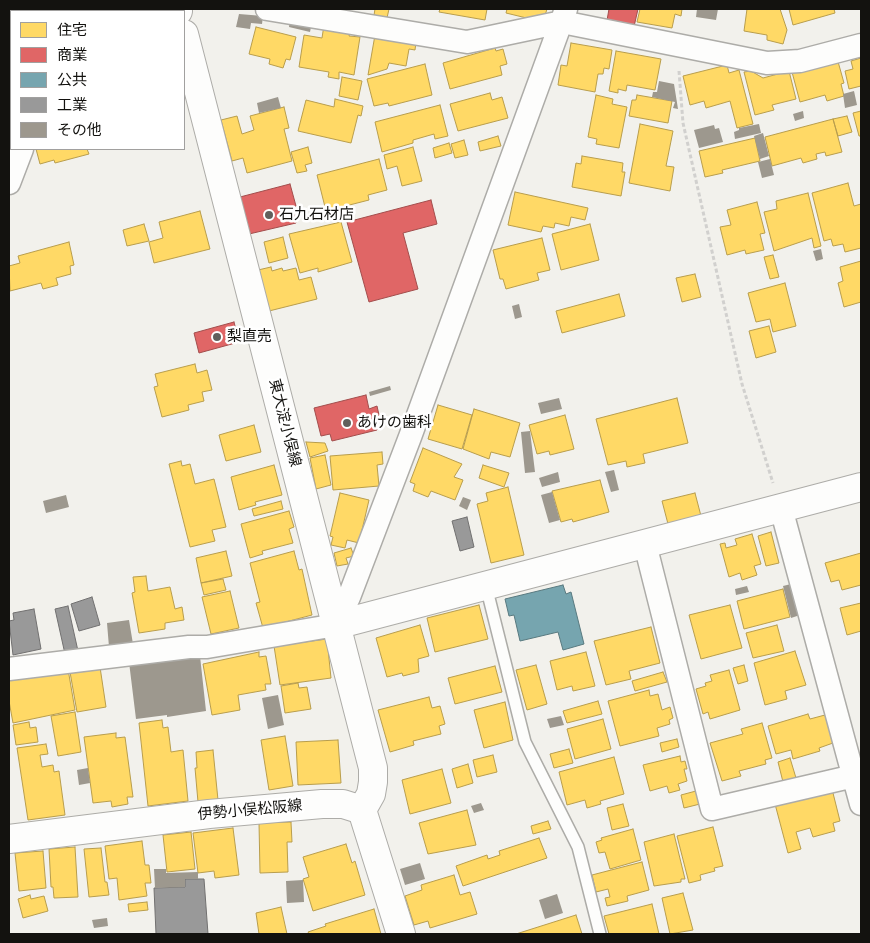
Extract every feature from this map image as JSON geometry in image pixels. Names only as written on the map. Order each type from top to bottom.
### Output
[{"type":"main road","name":"東大淀小俣線","points":[[185,38],[373,768],[374,782],[371,794],[362,810]]},
{"type":"main road","points":[[336,625],[645,544],[778,498],[861,487]]},
{"type":"main road","name":"伊勢小俣松阪線","points":[[9,839],[209,814],[322,804],[343,804],[362,810]]},
{"type":"main road","points":[[362,810],[401,934]]},
{"type":"street","points":[[267,9],[467,42],[564,15],[677,45],[767,63],[800,61],[861,45]]},
{"type":"street","points":[[9,669],[189,647],[207,647],[336,625],[350,597],[410,437],[564,15]]},
{"type":"street","points":[[9,184],[22,150]]},
{"type":"street","points":[[778,498],[861,804]]},
{"type":"street","points":[[645,544],[712,809],[854,776]]},
{"type":"lane","points":[[486,586],[525,742],[578,847],[600,934]]},
{"type":"path","points":[[677,45],[683,123],[742,384],[778,498]]},
{"type":"building: 住宅","points":[[106,9],[156,10],[106,10]]},
{"type":"building: 住宅","points":[[375,9],[389,9],[387,18],[374,15]]},
{"type":"building: 住宅","points":[[440,9],[487,9],[485,20],[439,12]]},
{"type":"building: 住宅","points":[[507,9],[547,9],[543,22],[506,13]]},
{"type":"building: 住宅","points":[[640,9],[682,9],[681,16],[675,14],[672,28],[637,22]]},
{"type":"building: 住宅","points":[[747,9],[780,9],[787,30],[783,44],[767,40],[767,35],[744,31]]},
{"type":"building: 住宅","points":[[789,9],[834,9],[835,13],[793,25]]},
{"type":"building: 住宅","points":[[324,25],[351,30],[349,36],[360,37],[354,75],[339,72],[339,79],[328,77],[329,72],[299,67],[304,35],[322,38]]},
{"type":"building: 住宅","points":[[256,27],[296,37],[290,60],[286,59],[283,68],[269,64],[270,59],[249,54]]},
{"type":"building: 住宅","points":[[375,35],[416,42],[415,50],[409,49],[406,66],[389,63],[387,69],[368,75]]},
{"type":"building: 住宅","points":[[571,43],[612,50],[609,69],[604,68],[603,74],[598,74],[595,92],[558,85],[561,65],[567,66]]},
{"type":"building: 住宅","points":[[495,48],[496,51],[503,49],[507,64],[500,66],[502,75],[450,89],[443,63]]},
{"type":"building: 住宅","points":[[616,51],[661,59],[655,90],[627,85],[626,91],[618,89],[618,93],[609,91]]},
{"type":"building: 住宅","points":[[837,58],[844,83],[841,84],[844,96],[827,101],[825,95],[800,102],[792,72]]},
{"type":"building: 住宅","points":[[861,58],[861,86],[849,89],[845,71],[853,69],[851,61]]},
{"type":"building: 住宅","points":[[425,64],[432,95],[389,106],[388,103],[374,106],[367,79]]},
{"type":"building: 住宅","points":[[727,65],[729,73],[739,70],[753,124],[737,128],[730,101],[706,108],[704,101],[690,105],[683,76]]},
{"type":"building: 住宅","points":[[751,71],[763,78],[789,71],[796,99],[772,105],[774,110],[755,115],[744,72]]},
{"type":"building: 住宅","points":[[342,77],[362,81],[358,100],[339,96]]},
{"type":"building: 住宅","points":[[490,93],[492,100],[502,97],[508,118],[458,131],[450,104]]},
{"type":"building: 住宅","points":[[596,95],[613,99],[612,104],[627,107],[619,148],[596,144],[597,139],[588,137]]},
{"type":"building: 住宅","points":[[637,95],[672,101],[668,123],[629,116],[632,100],[636,100]]},
{"type":"building: 住宅","points":[[335,99],[363,106],[361,116],[358,115],[351,143],[298,131],[306,100],[334,107]]},
{"type":"building: 住宅","points":[[440,105],[448,136],[435,139],[434,134],[413,140],[413,143],[382,152],[375,122]]},
{"type":"building: 住宅","points":[[284,107],[289,128],[284,129],[292,161],[247,173],[243,158],[232,161],[221,120],[237,116],[242,134],[254,130],[250,116]]},
{"type":"building: 住宅","points":[[861,111],[861,136],[859,136],[853,113]]},
{"type":"building: 住宅","points":[[847,116],[852,132],[838,136],[833,119]]},
{"type":"building: 住宅","points":[[833,119],[842,152],[826,156],[825,152],[816,154],[817,159],[803,163],[801,158],[772,166],[765,137]]},
{"type":"building: 住宅","points":[[640,124],[673,131],[666,166],[674,167],[670,191],[629,183]]},
{"type":"building: 住宅","points":[[498,136],[501,146],[480,151],[478,142]]},
{"type":"building: 住宅","points":[[755,138],[760,161],[722,170],[723,173],[705,177],[699,151]]},
{"type":"building: 住宅","points":[[464,140],[468,155],[455,158],[451,144]]},
{"type":"building: 住宅","points":[[449,143],[452,153],[435,158],[433,148]]},
{"type":"building: 住宅","points":[[308,147],[312,163],[305,165],[307,171],[297,173],[291,152]]},
{"type":"building: 住宅","points":[[413,147],[422,181],[402,186],[397,166],[387,169],[384,155]]},
{"type":"building: 住宅","points":[[36,150],[87,150],[89,154],[55,163],[54,160],[40,164]]},
{"type":"building: 住宅","points":[[582,156],[623,163],[622,172],[625,172],[621,196],[572,187],[576,163],[581,164]]},
{"type":"building: 住宅","points":[[379,159],[387,190],[368,195],[369,200],[326,211],[317,175]]},
{"type":"building: 住宅","points":[[848,183],[854,206],[861,204],[861,248],[845,252],[843,244],[833,246],[831,239],[824,241],[812,193]]},
{"type":"building: 住宅","points":[[515,192],[588,208],[585,220],[571,217],[569,226],[555,223],[554,228],[543,226],[541,232],[508,225]]},
{"type":"building: 住宅","points":[[808,193],[821,246],[814,248],[812,238],[774,251],[764,212],[777,209],[776,201]]},
{"type":"building: 住宅","points":[[757,202],[765,233],[760,234],[764,250],[746,254],[745,250],[727,255],[720,227],[731,225],[727,210]]},
{"type":"building: 住宅","points":[[200,211],[210,249],[154,263],[149,242],[163,238],[159,222]]},
{"type":"building: 住宅","points":[[341,222],[352,262],[318,272],[318,268],[300,273],[289,234]]},
{"type":"building: 住宅","points":[[144,224],[149,241],[127,246],[123,230]]},
{"type":"building: 住宅","points":[[590,224],[599,260],[561,270],[552,234]]},
{"type":"building: 住宅","points":[[283,237],[288,258],[269,263],[264,242]]},
{"type":"building: 住宅","points":[[542,238],[550,270],[537,273],[539,280],[506,289],[503,279],[500,279],[493,250]]},
{"type":"building: 住宅","points":[[69,242],[74,265],[70,266],[71,274],[56,278],[58,285],[43,289],[41,283],[10,291],[9,266],[20,263],[18,256]]},
{"type":"building: 住宅","points":[[773,255],[779,277],[770,279],[764,257]]},
{"type":"building: 住宅","points":[[861,261],[861,302],[844,307],[838,283],[843,281],[840,267]]},
{"type":"building: 住宅","points":[[271,267],[272,271],[282,268],[283,271],[296,268],[299,280],[311,277],[317,299],[269,311],[258,270]]},
{"type":"building: 住宅","points":[[695,274],[701,297],[682,302],[676,278]]},
{"type":"building: 住宅","points":[[785,283],[796,326],[773,332],[770,319],[756,322],[748,293]]},
{"type":"building: 住宅","points":[[619,294],[625,316],[562,333],[556,311]]},
{"type":"building: 住宅","points":[[769,326],[776,352],[756,358],[749,331]]},
{"type":"building: 住宅","points":[[195,364],[197,373],[207,370],[212,390],[202,392],[204,401],[188,405],[189,410],[162,417],[154,387],[158,386],[155,374]]},
{"type":"building: 住宅","points":[[677,398],[688,443],[643,454],[645,463],[627,467],[626,461],[608,465],[596,419]]},
{"type":"building: 住宅","points":[[438,405],[472,415],[462,449],[428,439]]},
{"type":"building: 住宅","points":[[474,409],[520,423],[510,457],[491,452],[489,459],[463,449]]},
{"type":"building: 住宅","points":[[565,415],[574,449],[550,455],[549,451],[537,454],[529,425]]},
{"type":"building: 住宅","points":[[254,425],[261,452],[226,461],[219,435]]},
{"type":"building: 住宅","points":[[306,442],[325,443],[328,451],[310,457]]},
{"type":"building: 住宅","points":[[423,448],[462,464],[454,477],[463,480],[455,500],[431,491],[428,497],[413,491],[415,484],[410,482]]},
{"type":"building: 住宅","points":[[382,452],[383,464],[377,465],[379,486],[333,490],[330,456]]},
{"type":"building: 住宅","points":[[325,455],[331,485],[316,489],[310,458]]},
{"type":"building: 住宅","points":[[181,461],[182,466],[190,464],[195,484],[214,479],[226,527],[212,530],[215,541],[190,547],[169,464]]},
{"type":"building: 住宅","points":[[274,465],[282,495],[255,502],[256,505],[239,510],[231,477]]},
{"type":"building: 住宅","points":[[483,465],[509,473],[504,487],[479,478]]},
{"type":"building: 住宅","points":[[600,480],[609,512],[573,522],[572,519],[561,522],[552,491]]},
{"type":"building: 住宅","points":[[508,487],[524,555],[491,563],[477,504],[488,501],[486,493]]},
{"type":"building: 住宅","points":[[340,493],[369,500],[359,543],[347,540],[345,548],[331,545],[333,537],[330,536]]},
{"type":"building: 住宅","points":[[695,493],[701,516],[668,524],[662,501]]},
{"type":"building: 住宅","points":[[281,501],[283,509],[254,516],[252,509]]},
{"type":"building: 住宅","points":[[289,511],[294,527],[289,529],[293,543],[262,551],[263,554],[250,558],[241,524]]},
{"type":"building: 住宅","points":[[771,532],[779,563],[766,566],[758,536]]},
{"type":"building: 住宅","points":[[752,534],[761,564],[754,566],[757,575],[742,580],[740,573],[729,577],[720,544],[725,543],[726,548],[737,545],[735,539]]},
{"type":"building: 住宅","points":[[351,548],[354,556],[346,558],[348,564],[337,566],[334,553]]},
{"type":"building: 住宅","points":[[226,551],[232,576],[201,583],[196,558]]},
{"type":"building: 住宅","points":[[294,551],[299,570],[302,569],[312,615],[263,628],[256,603],[260,602],[250,563]]},
{"type":"building: 住宅","points":[[861,553],[861,585],[842,590],[839,580],[831,582],[825,563]]},
{"type":"building: 住宅","points":[[146,576],[148,591],[170,587],[175,609],[182,607],[184,620],[165,623],[165,629],[139,633],[132,593],[135,592],[133,577]]},
{"type":"building: 住宅","points":[[223,579],[226,590],[204,595],[201,583]]},
{"type":"building: 住宅","points":[[783,589],[790,617],[744,629],[737,601]]},
{"type":"building: 住宅","points":[[230,591],[239,628],[211,634],[202,597]]},
{"type":"building: 住宅","points":[[861,603],[861,631],[847,635],[840,608]]},
{"type":"building: 住宅","points":[[479,605],[488,639],[435,652],[427,618]]},
{"type":"building: 住宅","points":[[730,605],[742,648],[701,659],[689,615]]},
{"type":"building: 住宅","points":[[420,625],[429,656],[418,659],[419,672],[403,676],[402,673],[387,677],[376,638]]},
{"type":"building: 住宅","points":[[777,625],[784,651],[753,658],[746,633]]},
{"type":"building: 住宅","points":[[651,627],[660,663],[629,671],[631,679],[606,685],[594,641]]},
{"type":"building: 住宅","points":[[327,639],[331,678],[280,685],[274,646]]},
{"type":"building: 住宅","points":[[795,651],[806,685],[785,691],[787,699],[765,705],[754,663]]},
{"type":"building: 住宅","points":[[259,652],[259,657],[266,656],[271,684],[265,684],[266,690],[238,695],[240,710],[212,715],[203,664]]},
{"type":"building: 住宅","points":[[586,652],[595,686],[573,691],[572,686],[557,690],[550,661]]},
{"type":"building: 住宅","points":[[536,665],[547,704],[527,710],[516,670]]},
{"type":"building: 住宅","points":[[744,665],[748,681],[738,684],[733,668]]},
{"type":"building: 住宅","points":[[495,666],[502,692],[455,704],[448,678]]},
{"type":"building: 住宅","points":[[100,667],[106,707],[77,712],[70,672]]},
{"type":"building: 住宅","points":[[68,669],[75,710],[13,723],[9,701],[9,680]]},
{"type":"building: 住宅","points":[[729,670],[740,710],[710,719],[708,712],[703,714],[696,689],[706,686],[705,683],[712,681],[710,675]]},
{"type":"building: 住宅","points":[[663,672],[667,682],[635,691],[632,681]]},
{"type":"building: 住宅","points":[[298,683],[299,688],[307,687],[311,709],[285,713],[281,686]]},
{"type":"building: 住宅","points":[[649,690],[650,696],[658,694],[662,710],[670,707],[673,718],[669,720],[670,724],[657,728],[659,736],[620,746],[608,701]]},
{"type":"building: 住宅","points":[[429,697],[432,708],[440,706],[445,724],[439,726],[441,734],[413,741],[414,745],[390,752],[378,710]]},
{"type":"building: 住宅","points":[[598,701],[602,714],[567,723],[563,711]]},
{"type":"building: 住宅","points":[[505,702],[513,740],[484,748],[474,710]]},
{"type":"building: 住宅","points":[[75,712],[81,752],[58,756],[51,716]]},
{"type":"building: 住宅","points":[[808,714],[810,719],[825,715],[833,743],[819,748],[820,751],[793,759],[791,750],[776,754],[768,726]]},
{"type":"building: 住宅","points":[[603,719],[611,749],[575,759],[567,729]]},
{"type":"building: 住宅","points":[[162,720],[163,728],[168,727],[171,752],[183,750],[188,801],[148,806],[139,723]]},
{"type":"building: 住宅","points":[[29,722],[30,728],[36,727],[38,742],[16,745],[13,725]]},
{"type":"building: 住宅","points":[[762,723],[772,758],[765,760],[766,764],[739,771],[741,776],[722,781],[710,743],[743,734],[741,729]]},
{"type":"building: 住宅","points":[[116,733],[116,738],[125,737],[133,797],[127,797],[128,804],[112,807],[111,801],[93,803],[84,737]]},
{"type":"building: 住宅","points":[[285,736],[293,786],[269,790],[261,740]]},
{"type":"building: 住宅","points":[[677,739],[679,747],[662,752],[660,743]]},
{"type":"building: 住宅","points":[[338,740],[341,783],[298,785],[296,742]]},
{"type":"building: 住宅","points":[[46,744],[48,754],[40,755],[42,767],[53,765],[54,772],[59,771],[65,815],[28,820],[17,748]]},
{"type":"building: 住宅","points":[[569,749],[573,763],[554,768],[550,754]]},
{"type":"building: 住宅","points":[[213,750],[218,800],[198,802],[195,768],[197,768],[196,752]]},
{"type":"building: 住宅","points":[[493,755],[497,772],[477,777],[473,760]]},
{"type":"building: 住宅","points":[[680,756],[681,762],[685,761],[687,769],[684,769],[687,781],[678,784],[680,790],[669,793],[667,786],[650,791],[643,765]]},
{"type":"building: 住宅","points":[[614,757],[624,794],[600,801],[601,804],[587,808],[585,800],[567,805],[559,772]]},
{"type":"building: 住宅","points":[[790,758],[796,778],[783,782],[778,762]]},
{"type":"building: 住宅","points":[[468,764],[473,783],[457,788],[452,769]]},
{"type":"building: 住宅","points":[[442,769],[451,803],[410,814],[402,780]]},
{"type":"building: 住宅","points":[[832,789],[840,821],[833,823],[835,831],[813,837],[810,828],[796,832],[801,849],[788,853],[775,804]]},
{"type":"building: 住宅","points":[[696,791],[700,804],[684,808],[681,795]]},
{"type":"building: 住宅","points":[[623,804],[629,826],[612,830],[607,808]]},
{"type":"building: 住宅","points":[[467,810],[476,845],[428,854],[419,823]]},
{"type":"building: 住宅","points":[[548,821],[551,829],[533,834],[531,826]]},
{"type":"building: 住宅","points":[[291,822],[292,842],[287,842],[288,872],[260,873],[259,823]]},
{"type":"building: 住宅","points":[[713,827],[723,866],[714,868],[715,871],[700,875],[701,880],[689,883],[677,836]]},
{"type":"building: 住宅","points":[[233,828],[239,875],[215,878],[214,871],[198,873],[193,833]]},
{"type":"building: 住宅","points":[[633,829],[641,860],[610,869],[605,852],[599,853],[596,842],[602,840],[601,838]]},
{"type":"building: 住宅","points":[[191,832],[195,869],[167,872],[163,835]]},
{"type":"building: 住宅","points":[[674,834],[685,879],[681,879],[681,882],[654,886],[644,842]]},
{"type":"building: 住宅","points":[[539,838],[547,858],[463,886],[456,866],[487,855],[488,859],[500,855],[499,851]]},
{"type":"building: 住宅","points":[[142,841],[145,865],[149,865],[151,883],[145,883],[147,896],[119,900],[117,878],[109,879],[105,846]]},
{"type":"building: 住宅","points":[[346,844],[352,863],[355,861],[365,895],[313,911],[303,879],[309,877],[303,857]]},
{"type":"building: 住宅","points":[[75,847],[78,897],[54,898],[53,887],[51,887],[49,849]]},
{"type":"building: 住宅","points":[[101,848],[105,882],[107,882],[109,895],[89,897],[84,849]]},
{"type":"building: 住宅","points":[[43,851],[46,888],[19,891],[15,853]]},
{"type":"building: 住宅","points":[[642,862],[649,890],[627,896],[628,901],[607,906],[605,898],[610,897],[608,889],[596,892],[592,875]]},
{"type":"building: 住宅","points":[[454,875],[460,895],[470,892],[477,914],[430,928],[428,921],[414,925],[405,896],[422,890],[421,885]]},
{"type":"building: 住宅","points":[[683,893],[693,930],[670,934],[662,898]]},
{"type":"building: 住宅","points":[[30,895],[31,899],[44,896],[48,911],[23,918],[18,899]]},
{"type":"building: 住宅","points":[[147,902],[148,910],[129,912],[128,904]]},
{"type":"building: 住宅","points":[[652,904],[659,934],[609,934],[604,916]]},
{"type":"building: 住宅","points":[[281,907],[287,934],[259,934],[256,913]]},
{"type":"building: 住宅","points":[[374,909],[381,934],[309,934],[308,932],[326,926],[325,924]]},
{"type":"building: 住宅","points":[[576,915],[582,934],[516,934]]},
{"type":"building: 商業","points":[[609,9],[638,9],[633,31],[606,26]]},
{"type":"building: 商業","name":"石九石材店","points":[[290,184],[296,206],[292,207],[296,223],[249,234],[240,197]]},
{"type":"building: 商業","points":[[431,200],[437,224],[403,233],[418,289],[369,302],[347,222]]},
{"type":"building: 商業","name":"梨直売","points":[[234,322],[239,342],[199,353],[194,333]]},
{"type":"building: 商業","name":"あけの歯科","points":[[366,395],[369,409],[377,406],[379,415],[374,417],[377,430],[332,441],[330,434],[321,436],[314,408]]},
{"type":"building: 公共","points":[[563,585],[566,594],[571,592],[584,644],[563,650],[558,632],[520,641],[514,615],[509,616],[505,599]]},
{"type":"building: 工業","points":[[467,517],[474,547],[460,551],[452,521]]},
{"type":"building: 工業","points":[[92,597],[100,625],[79,631],[71,604]]},
{"type":"building: 工業","points":[[68,606],[78,651],[65,654],[55,609]]},
{"type":"building: 工業","points":[[34,609],[41,649],[13,655],[9,621],[14,620],[13,613]]},
{"type":"building: 工業","points":[[185,879],[204,879],[208,934],[156,934],[154,888],[185,887]]},
{"type":"building: その他","points":[[697,9],[718,9],[716,20],[696,17]]},
{"type":"building: その他","points":[[239,14],[263,16],[262,24],[251,23],[250,29],[236,27]]},
{"type":"building: その他","points":[[290,18],[312,22],[310,32],[289,27]]},
{"type":"building: その他","points":[[659,81],[674,84],[678,109],[673,108],[675,102],[652,97],[653,92],[657,92]]},
{"type":"building: その他","points":[[854,91],[857,105],[845,108],[843,94]]},
{"type":"building: その他","points":[[278,97],[281,108],[259,113],[257,103]]},
{"type":"building: その他","points":[[803,111],[804,118],[795,121],[793,114]]},
{"type":"building: その他","points":[[759,124],[761,133],[735,139],[734,132],[739,130],[739,128]]},
{"type":"building: その他","points":[[714,125],[715,129],[719,128],[723,142],[699,148],[694,130]]},
{"type":"building: その他","points":[[763,133],[769,156],[760,159],[754,136]]},
{"type":"building: その他","points":[[770,159],[774,175],[762,178],[758,162]]},
{"type":"building: その他","points":[[821,249],[823,259],[816,261],[813,251]]},
{"type":"building: その他","points":[[519,304],[522,317],[515,319],[512,306]]},
{"type":"building: その他","points":[[390,386],[391,390],[370,396],[369,392]]},
{"type":"building: その他","points":[[559,398],[562,409],[541,414],[538,403]]},
{"type":"building: その他","points":[[530,431],[535,472],[525,473],[521,432]]},
{"type":"building: その他","points":[[614,470],[619,490],[611,492],[605,472]]},
{"type":"building: その他","points":[[558,472],[560,482],[542,487],[539,478]]},
{"type":"building: その他","points":[[552,492],[560,520],[549,523],[541,495]]},
{"type":"building: その他","points":[[66,495],[69,507],[46,513],[43,501]]},
{"type":"building: その他","points":[[463,497],[471,500],[467,510],[459,506]]},
{"type":"building: その他","points":[[791,584],[800,615],[791,618],[783,586]]},
{"type":"building: その他","points":[[747,586],[749,592],[736,595],[735,589]]},
{"type":"building: その他","points":[[129,620],[133,644],[109,647],[107,623]]},
{"type":"building: その他","points":[[200,656],[206,711],[167,717],[167,715],[136,719],[129,662]]},
{"type":"building: その他","points":[[278,695],[284,725],[268,729],[262,698]]},
{"type":"building: その他","points":[[561,716],[564,725],[550,728],[547,719]]},
{"type":"building: その他","points":[[88,768],[90,783],[79,785],[77,770]]},
{"type":"building: その他","points":[[481,803],[484,810],[474,813],[471,806]]},
{"type":"building: その他","points":[[420,863],[425,879],[405,885],[400,869]]},
{"type":"building: その他","points":[[154,869],[166,869],[166,873],[198,872],[198,879],[185,879],[185,887],[155,888]]},
{"type":"building: その他","points":[[303,880],[304,902],[287,903],[286,881]]},
{"type":"building: その他","points":[[557,894],[563,913],[545,919],[539,900]]},
{"type":"building: その他","points":[[107,918],[108,926],[94,928],[92,920]]},
{"type":"place","name":"石九石材店","points":[[269,215]]},
{"type":"place","name":"梨直売","points":[[217,337]]},
{"type":"place","name":"あけの歯科","points":[[347,423]]}]
